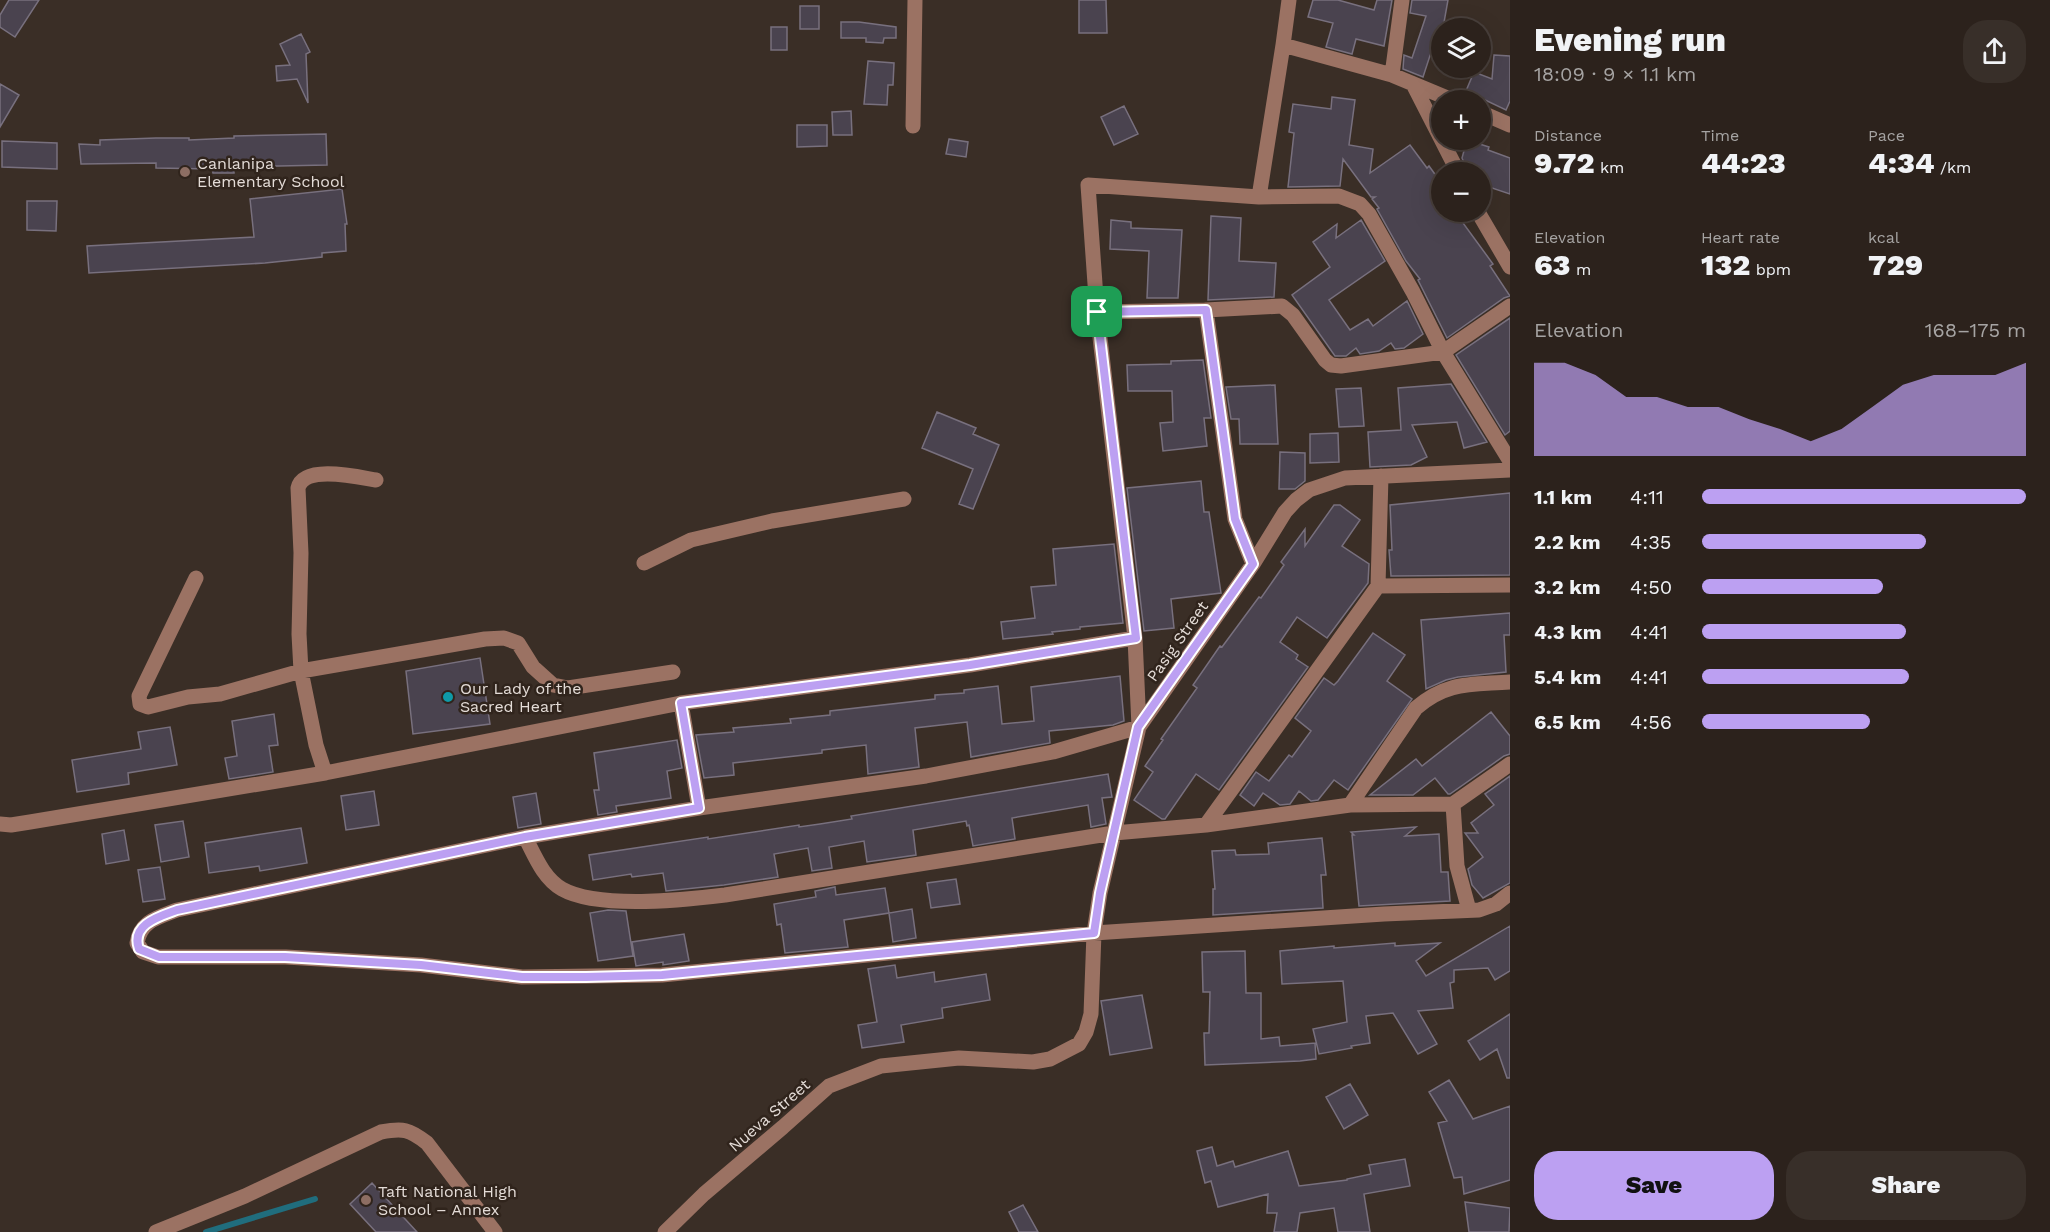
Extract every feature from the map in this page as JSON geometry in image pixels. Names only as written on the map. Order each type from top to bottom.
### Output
[{"type":"street","points":[[913,126],[915,0]]},
{"type":"street","points":[[1259,197],[1289,0]]},
{"type":"street","points":[[1392,75],[1402,0]]},
{"type":"street","points":[[1283,45],[1392,75],[1431,91]]},
{"type":"street","points":[[1413,84],[1453,162]]},
{"type":"street","points":[[1491,117],[1510,125]]},
{"type":"street","points":[[1510,461],[1443,352],[1413,292],[1369,214],[1360,204],[1339,196],[1259,197],[1088,185],[1097,312],[1136,638],[1138,727],[1053,752],[926,776],[699,808],[525,837],[177,910],[149,921],[138,934],[137,944],[142,952],[159,957],[285,957],[421,965],[522,977],[662,975],[1094,933],[1486,909],[1510,893]]},
{"type":"street","points":[[1484,222],[1510,267]]},
{"type":"street","points":[[1097,312],[1282,306],[1293,315],[1325,360],[1331,365],[1341,366],[1443,352],[1510,306]]},
{"type":"street","points":[[1206,310],[1235,519],[1253,564]]},
{"type":"street","name":"Pasig Street","points":[[1086,1032],[1091,1014],[1094,933],[1100,893],[1138,727],[1253,564],[1285,512],[1309,490],[1345,478],[1510,470]]},
{"type":"street","points":[[325,773],[316,745],[301,671],[299,484],[308,477],[324,474],[376,480]]},
{"type":"street","points":[[1206,825],[1378,586],[1381,476]]},
{"type":"street","points":[[644,563],[691,540],[703,537],[772,521],[904,499]]},
{"type":"street","points":[[196,578],[139,696],[140,704],[148,707],[188,697],[220,694],[301,671],[485,639],[504,638],[518,644],[533,667],[553,685],[568,688],[673,672]]},
{"type":"street","points":[[1378,586],[1510,585]]},
{"type":"street","points":[[0,824],[30,822],[325,773],[681,703],[970,665],[1136,638]]},
{"type":"street","points":[[1350,805],[1416,708],[1430,696],[1464,685],[1510,682]]},
{"type":"street","points":[[681,703],[699,808]]},
{"type":"street","points":[[525,837],[544,873],[562,888],[589,898],[640,901],[688,900],[1114,833],[1206,825],[1350,805],[1453,804],[1510,764]]},
{"type":"street","points":[[1453,804],[1457,866],[1469,910]]},
{"type":"street","name":"Nueva Street","points":[[664,1232],[704,1194],[829,1086],[881,1066],[959,1058],[1033,1062],[1050,1059],[1079,1044],[1086,1032]]},
{"type":"street","points":[[156,1232],[244,1196],[381,1132],[398,1129],[413,1132],[428,1143],[495,1232]]},
{"type":"building","points":[[9,0],[39,0],[15,37],[0,27],[0,15]]},
{"type":"building","points":[[1079,0],[1106,0],[1107,33],[1079,33]]},
{"type":"building","points":[[1313,0],[1338,0],[1374,10],[1377,0],[1392,0],[1384,46],[1356,39],[1352,54],[1326,47],[1333,23],[1308,17]]},
{"type":"building","points":[[1412,0],[1448,0],[1445,18],[1431,18],[1431,52],[1423,77],[1403,69],[1404,55],[1412,58],[1426,16],[1410,13]]},
{"type":"building","points":[[800,6],[819,6],[819,29],[800,29]]},
{"type":"building","points":[[841,22],[896,27],[896,38],[884,38],[883,43],[866,42],[866,38],[841,38]]},
{"type":"building","points":[[771,27],[787,27],[787,50],[771,50]]},
{"type":"building","points":[[301,34],[310,52],[306,54],[308,103],[297,79],[277,81],[276,66],[290,65],[280,44]]},
{"type":"building","points":[[1494,55],[1510,56],[1510,101],[1506,110],[1491,103],[1491,90],[1466,90],[1471,78],[1492,79]]},
{"type":"building","points":[[868,61],[894,63],[893,85],[888,85],[887,105],[864,104]]},
{"type":"building","points":[[0,84],[19,95],[0,127]]},
{"type":"building","points":[[1332,97],[1355,100],[1349,145],[1373,149],[1370,173],[1410,145],[1427,168],[1429,166],[1431,169],[1431,222],[1462,222],[1493,264],[1490,266],[1510,296],[1447,338],[1418,280],[1420,279],[1406,261],[1377,209],[1379,208],[1372,199],[1375,197],[1371,197],[1343,159],[1340,186],[1288,187],[1294,133],[1289,132],[1293,104],[1331,109]]},
{"type":"building","points":[[1124,106],[1138,134],[1114,145],[1101,117]]},
{"type":"building","points":[[851,111],[852,135],[833,135],[832,112]]},
{"type":"building","points":[[797,125],[827,125],[827,146],[797,147]]},
{"type":"building","points":[[326,134],[327,165],[234,167],[234,173],[213,173],[212,169],[156,168],[156,163],[81,164],[79,144],[100,145],[100,140],[189,138],[189,140],[234,138],[234,136]]},
{"type":"building","points":[[949,139],[968,142],[966,157],[946,154]]},
{"type":"building","points":[[2,141],[57,143],[57,169],[2,167]]},
{"type":"building","points":[[1464,150],[1488,150],[1510,158],[1510,194],[1491,188],[1491,162],[1464,162],[1462,158]]},
{"type":"building","points":[[342,189],[347,224],[345,224],[346,251],[322,253],[322,257],[265,263],[89,273],[87,246],[254,237],[250,199]]},
{"type":"building","points":[[27,201],[57,201],[56,231],[27,230]]},
{"type":"building","points":[[1211,216],[1241,218],[1239,261],[1276,263],[1274,297],[1208,300]]},
{"type":"building","points":[[1111,220],[1131,222],[1131,228],[1182,230],[1178,298],[1147,298],[1149,251],[1110,249]]},
{"type":"building","points":[[1361,220],[1385,261],[1329,300],[1350,330],[1368,319],[1373,326],[1407,301],[1423,334],[1404,348],[1395,349],[1391,343],[1379,351],[1360,354],[1356,348],[1346,356],[1335,356],[1292,295],[1330,267],[1313,242],[1337,224],[1336,238]]},
{"type":"building","points":[[1510,318],[1510,431],[1505,435],[1456,355]]},
{"type":"building","points":[[1203,360],[1211,418],[1204,418],[1207,446],[1163,451],[1160,423],[1173,422],[1172,391],[1128,391],[1127,365],[1171,364],[1171,361]]},
{"type":"building","points":[[1451,384],[1487,442],[1464,448],[1457,422],[1412,425],[1427,457],[1411,465],[1370,467],[1368,432],[1401,430],[1398,388]]},
{"type":"building","points":[[1275,385],[1278,444],[1240,444],[1239,419],[1231,419],[1226,387]]},
{"type":"building","points":[[1361,388],[1364,426],[1339,427],[1336,389]]},
{"type":"building","points":[[937,412],[976,428],[973,434],[999,445],[973,509],[959,504],[973,469],[922,448]]},
{"type":"building","points":[[1338,433],[1339,462],[1310,463],[1310,434]]},
{"type":"building","points":[[1280,452],[1305,453],[1305,481],[1295,489],[1279,489]]},
{"type":"building","points":[[1201,481],[1204,512],[1209,512],[1221,593],[1171,599],[1174,628],[1144,631],[1127,488]]},
{"type":"building","points":[[1510,493],[1510,575],[1391,576],[1390,505]]},
{"type":"building","points":[[1334,505],[1340,505],[1360,520],[1342,546],[1369,564],[1368,583],[1327,638],[1297,617],[1280,642],[1298,655],[1296,659],[1308,667],[1219,790],[1196,774],[1165,819],[1162,819],[1134,800],[1153,772],[1145,766],[1197,688],[1193,685],[1220,646],[1222,647],[1259,597],[1261,598],[1284,565],[1281,562],[1305,529],[1305,546]]},
{"type":"building","points":[[1114,544],[1123,623],[1003,639],[1001,622],[1035,618],[1031,587],[1056,585],[1053,549]]},
{"type":"building","points":[[1510,613],[1510,635],[1504,635],[1506,672],[1458,677],[1426,689],[1421,620]]},
{"type":"building","points":[[1373,633],[1405,655],[1387,681],[1412,699],[1348,790],[1334,780],[1318,800],[1311,801],[1299,791],[1290,804],[1280,805],[1263,793],[1254,806],[1240,795],[1256,772],[1269,781],[1289,755],[1292,757],[1311,731],[1295,718],[1324,678],[1334,685],[1338,681]]},
{"type":"building","name":"Our Lady of the Sacred Heart","points":[[480,658],[490,724],[413,734],[406,671]]},
{"type":"building","points":[[1120,676],[1124,721],[1113,725],[1049,731],[1050,743],[971,757],[967,722],[915,728],[919,767],[868,774],[866,745],[822,750],[822,753],[733,763],[734,775],[704,778],[696,735],[734,732],[733,728],[791,723],[790,719],[830,715],[830,711],[935,699],[935,695],[964,693],[964,690],[998,686],[1002,724],[1034,721],[1031,687]]},
{"type":"building","points":[[1491,712],[1510,736],[1510,754],[1450,794],[1435,778],[1413,795],[1370,795],[1416,759],[1422,766]]},
{"type":"building","points":[[274,714],[278,745],[269,746],[273,772],[229,779],[225,758],[237,756],[232,721]]},
{"type":"building","points":[[170,727],[177,765],[128,773],[129,784],[77,792],[72,760],[141,749],[138,732]]},
{"type":"building","points":[[677,740],[682,768],[667,771],[671,798],[616,806],[617,812],[598,815],[594,790],[599,790],[594,753]]},
{"type":"building","points":[[1108,774],[1112,797],[1102,798],[1106,824],[1091,827],[1088,805],[1012,818],[1015,839],[973,846],[969,825],[967,826],[966,821],[913,830],[916,855],[867,862],[864,841],[829,847],[832,868],[812,871],[808,848],[774,854],[778,877],[666,891],[663,873],[632,877],[631,874],[593,880],[589,855],[708,837],[708,839],[820,824],[852,819],[851,816]]},
{"type":"building","points":[[1510,776],[1510,883],[1483,898],[1472,885],[1468,869],[1483,857],[1465,833],[1478,833],[1471,823],[1494,805],[1485,794]]},
{"type":"building","points":[[374,791],[379,825],[346,830],[341,796]]},
{"type":"building","points":[[536,793],[541,824],[518,828],[513,797]]},
{"type":"building","points":[[183,821],[189,857],[161,862],[155,825]]},
{"type":"building","points":[[1416,827],[1405,836],[1439,834],[1441,872],[1448,872],[1450,901],[1359,906],[1352,835],[1354,835],[1351,832]]},
{"type":"building","points":[[301,828],[307,863],[260,871],[259,866],[209,873],[205,843]]},
{"type":"building","points":[[124,830],[129,860],[106,864],[102,834]]},
{"type":"building","points":[[1322,838],[1326,875],[1321,875],[1323,908],[1213,915],[1213,889],[1215,889],[1212,851],[1235,850],[1236,855],[1269,854],[1268,843]]},
{"type":"building","points":[[160,867],[165,899],[143,902],[138,870]]},
{"type":"building","points":[[956,879],[960,904],[931,908],[927,883]]},
{"type":"building","points":[[835,887],[836,895],[885,888],[889,913],[844,920],[848,947],[785,953],[781,924],[777,925],[774,904],[816,897],[815,891]]},
{"type":"building","points":[[912,909],[916,938],[893,942],[889,913]]},
{"type":"building","points":[[608,910],[626,911],[633,956],[598,961],[590,913]]},
{"type":"building","points":[[1510,926],[1510,971],[1495,980],[1488,968],[1454,970],[1454,982],[1450,983],[1453,1008],[1418,1011],[1437,1044],[1418,1054],[1393,1013],[1366,1016],[1370,1043],[1319,1054],[1313,1029],[1347,1022],[1343,981],[1282,984],[1280,951],[1334,946],[1334,948],[1395,943],[1395,946],[1440,943],[1416,961],[1426,976]]},
{"type":"building","points":[[684,934],[689,961],[636,966],[632,942]]},
{"type":"building","points":[[1245,951],[1246,993],[1261,993],[1261,1039],[1279,1037],[1280,1046],[1315,1043],[1316,1059],[1205,1065],[1204,1033],[1209,1033],[1210,992],[1203,992],[1202,952]]},
{"type":"building","points":[[895,965],[897,978],[934,972],[935,982],[986,974],[990,1000],[942,1008],[943,1018],[901,1025],[904,1042],[862,1048],[858,1025],[877,1022],[868,969]]},
{"type":"building","points":[[1142,995],[1152,1048],[1110,1055],[1101,1001]]},
{"type":"building","points":[[1510,1014],[1510,1078],[1507,1078],[1497,1049],[1480,1060],[1468,1041]]},
{"type":"building","points":[[1449,1080],[1473,1119],[1510,1106],[1510,1180],[1464,1194],[1462,1177],[1454,1178],[1438,1123],[1447,1121],[1429,1092]]},
{"type":"building","points":[[1350,1084],[1368,1115],[1344,1129],[1326,1097]]},
{"type":"building","points":[[1212,1147],[1217,1166],[1233,1161],[1235,1167],[1288,1151],[1299,1186],[1347,1180],[1371,1174],[1369,1165],[1405,1159],[1410,1186],[1364,1194],[1370,1232],[1338,1232],[1334,1208],[1300,1213],[1297,1232],[1274,1232],[1277,1213],[1267,1213],[1268,1194],[1218,1207],[1211,1181],[1205,1183],[1197,1151]]},
{"type":"building","points":[[372,1183],[417,1232],[376,1232],[350,1204]]},
{"type":"building","points":[[1465,1202],[1510,1208],[1509,1232],[1469,1232]]},
{"type":"building","points":[[1023,1205],[1038,1232],[1019,1232],[1009,1212]]},
{"type":"waterway","points":[[206,1232],[315,1199]]},
{"type":"place","name":"Canlanipa Elementary School","points":[[185,172]]},
{"type":"place","name":"Our Lady of the Sacred Heart","points":[[448,697]]},
{"type":"place","name":"Taft National High School – Annex","points":[[366,1200]]},
{"type":"route","points":[[1206,310],[1235,519],[1253,564],[1138,727],[1100,893],[1094,933],[735,969],[662,975],[586,977],[522,977],[421,965],[285,957],[159,957],[139,949],[138,934],[141,929],[149,921],[177,910],[525,837],[699,808],[681,703],[970,665],[1136,638],[1097,312],[1206,310]]}]
